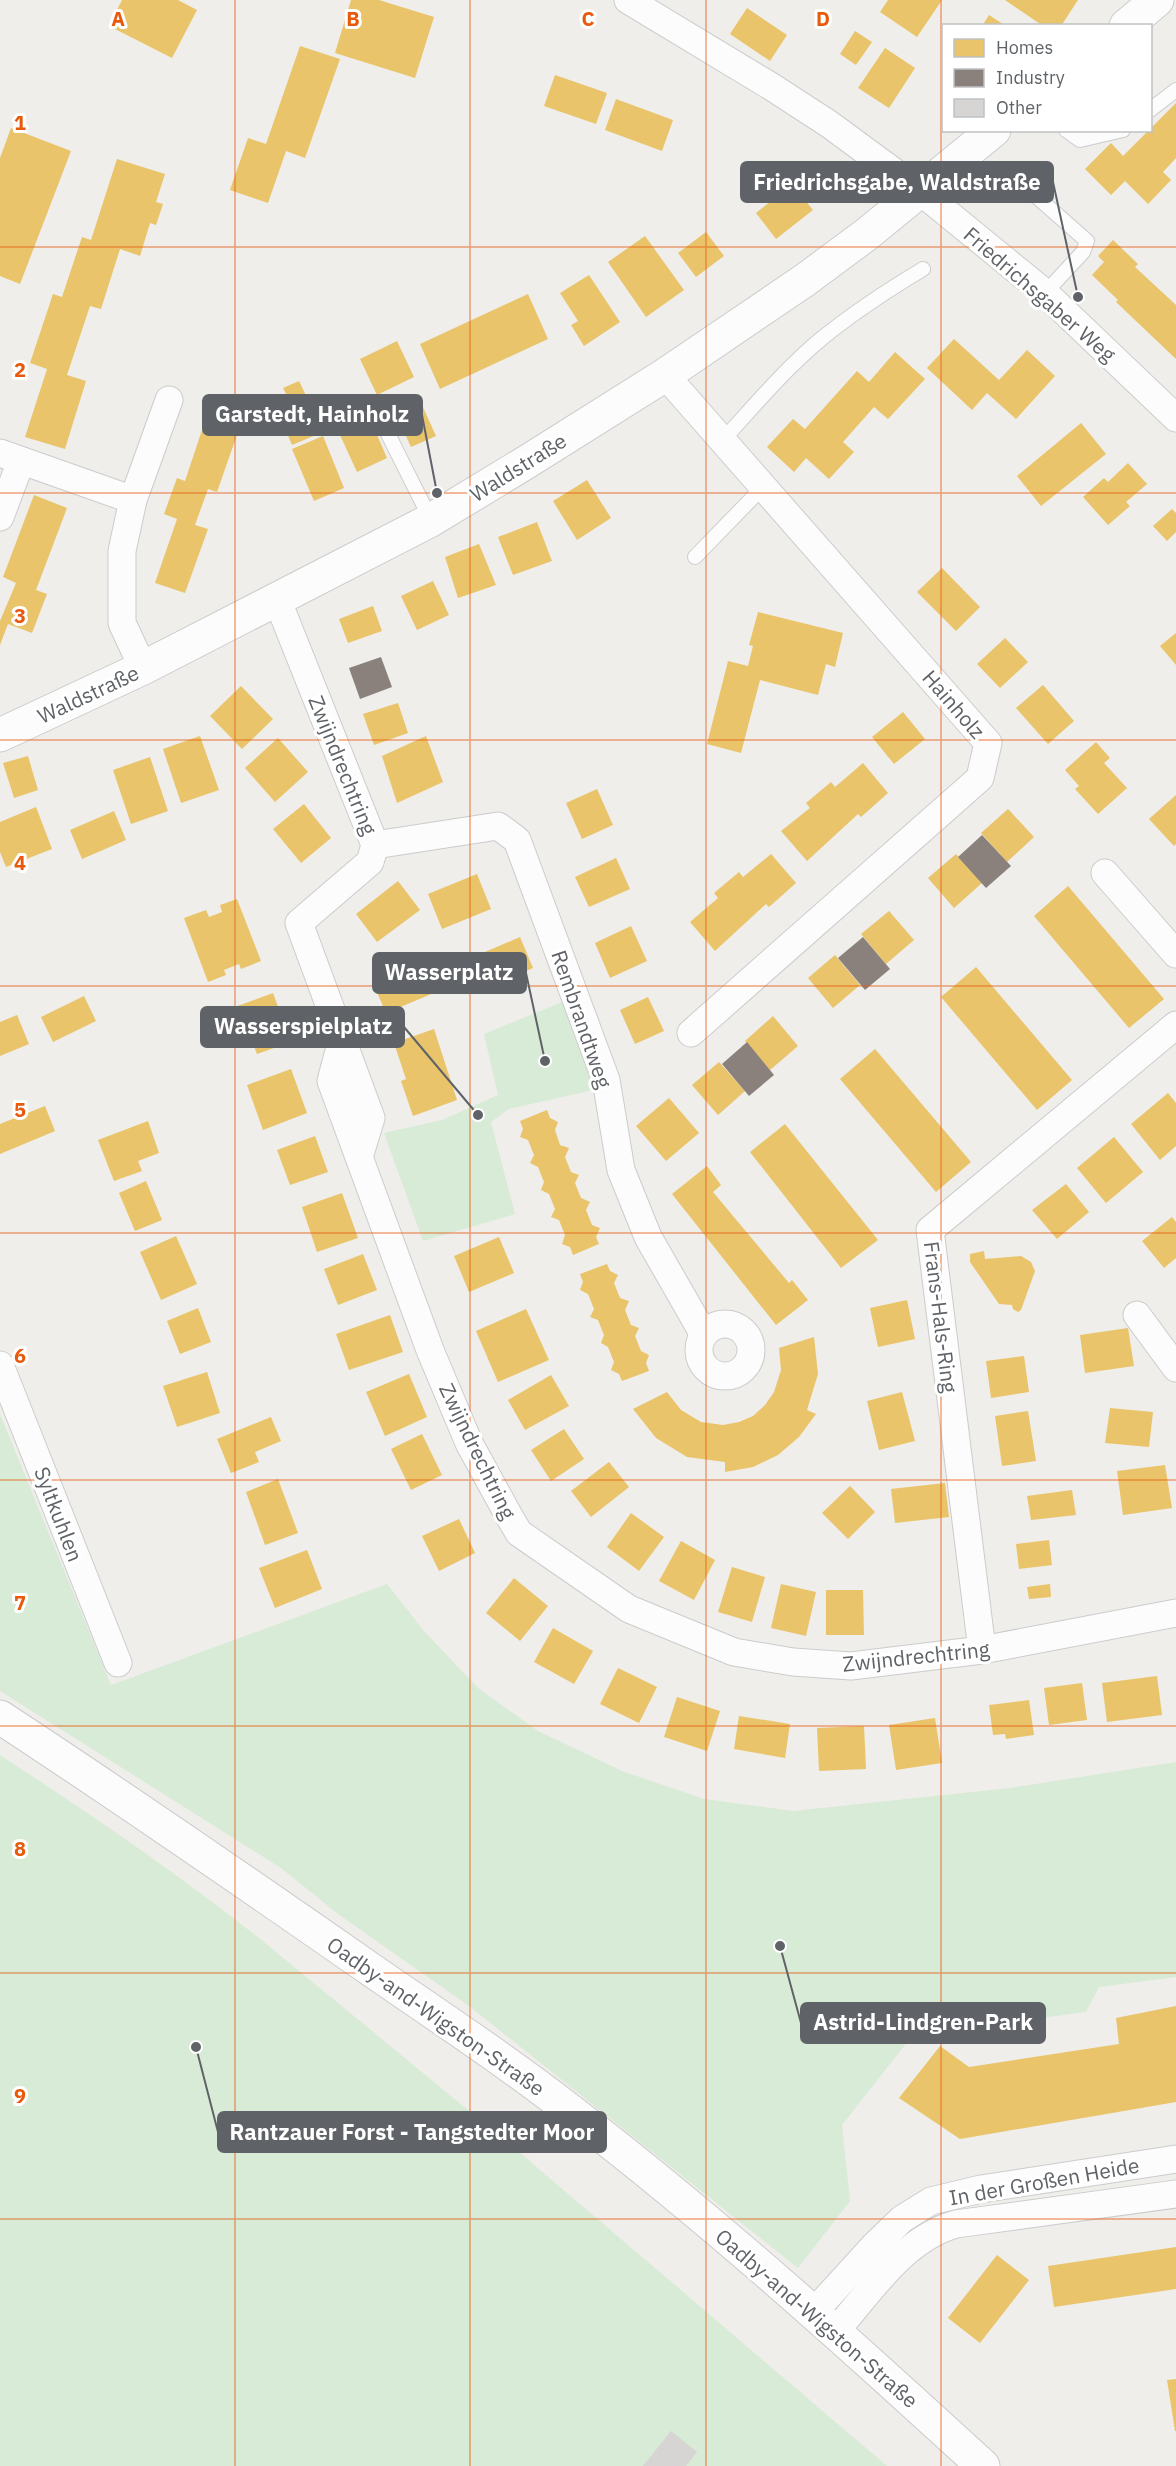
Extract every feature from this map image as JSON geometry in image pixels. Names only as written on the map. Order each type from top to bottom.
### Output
[{"type":"street","name":"Friedrichsgaber Weg","points":[[628,0],[782,93],[920,190],[1045,293],[1176,418]]},
{"type":"street","points":[[1128,24],[1157,0]]},
{"type":"street","name":"Waldstraße","points":[[0,735],[143,668],[431,520],[665,375],[806,280],[992,132]]},
{"type":"street","name":"Hainholz","points":[[665,375],[988,743],[980,778],[691,1034]]},
{"type":"street","points":[[143,668],[122,623],[122,551],[133,500],[169,400]]},
{"type":"street","points":[[0,517],[10,457],[133,500]]},
{"type":"street","name":"Zwijndrechtring","points":[[277,599],[375,845],[370,862],[299,923],[371,1118],[359,1157],[434,1360],[469,1443],[519,1533],[629,1609],[734,1652],[793,1662],[851,1666],[982,1650],[1176,1613]]},
{"type":"street","name":"Rembrandtweg","points":[[375,845],[498,826],[517,840],[606,1080],[621,1170],[648,1237],[704,1333]]},
{"type":"street","points":[[1105,873],[1176,954]]},
{"type":"street","name":"Frans-Hals-Ring","points":[[982,1650],[930,1230],[1176,1025]]},
{"type":"street","points":[[1137,1315],[1176,1368]]},
{"type":"street","name":"Syltkuhlen","points":[[0,1365],[118,1664]]},
{"type":"street","name":"Oadby-and-Wigston-Straße","points":[[0,1717],[293,1916],[572,2112],[729,2240],[824,2322],[983,2466]]},
{"type":"street","name":"In der Großen Heide","points":[[824,2322],[874,2246],[902,2219],[931,2201],[981,2189],[1176,2159]]},
{"type":"street","name":"In der Großen Heide","points":[[824,2322],[926,2235],[942,2228],[956,2224],[1176,2194]]},
{"type":"lane","points":[[1152,108],[1176,90]]},
{"type":"lane","points":[[1068,132],[1080,140],[1114,132]]},
{"type":"lane","points":[[1029,190],[1087,241],[1083,252],[1045,293]]},
{"type":"lane","points":[[722,441],[766,392],[820,340],[887,290],[923,269]]},
{"type":"lane","points":[[374,406],[431,520]]},
{"type":"lane","points":[[695,557],[763,487]]},
{"type":"green space","points":[[567,1000],[598,1089],[509,1109],[491,1122],[515,1214],[423,1241],[384,1133],[442,1120],[498,1095],[484,1034]]},
{"type":"green space","points":[[0,1414],[111,1685],[387,1584],[424,1631],[478,1688],[538,1731],[622,1771],[704,1799],[793,1811],[1010,1788],[1176,1762],[1176,1977],[1099,1987],[1086,2012],[959,2029],[927,2017],[842,2125],[850,2201],[798,2268],[469,2006],[338,1914],[281,1868],[0,1691]]},
{"type":"green space","points":[[0,1755],[134,1846],[264,1942],[519,2152],[887,2466],[0,2466]]},
{"type":"building: Homes","points":[[122,0],[178,0],[197,10],[172,58],[109,26]]},
{"type":"building: Homes","points":[[351,0],[379,0],[434,17],[415,78],[335,53]]},
{"type":"building: Homes","points":[[888,0],[942,0],[917,37],[880,12]]},
{"type":"building: Homes","points":[[1005,0],[1078,0],[1062,24],[1040,24]]},
{"type":"building: Homes","points":[[747,8],[787,35],[770,61],[730,34]]},
{"type":"building: Homes","points":[[989,15],[1003,24],[983,24]]},
{"type":"building: Homes","points":[[855,31],[872,42],[856,65],[840,54]]},
{"type":"building: Homes","points":[[300,46],[340,59],[305,158],[286,151],[268,203],[230,190],[248,138],[266,144]]},
{"type":"building: Homes","points":[[885,48],[915,68],[889,108],[858,88]]},
{"type":"building: Homes","points":[[555,75],[607,93],[596,124],[544,106]]},
{"type":"building: Homes","points":[[616,99],[673,120],[662,151],[605,130]]},
{"type":"building: Homes","points":[[1176,103],[1176,158],[1163,172],[1171,180],[1148,204],[1125,181],[1111,195],[1085,169],[1111,143],[1123,156],[1147,132],[1152,132],[1152,127]]},
{"type":"building: Homes","points":[[11,128],[71,151],[20,284],[0,276],[0,158]]},
{"type":"building: Homes","points":[[117,159],[165,174],[156,202],[163,204],[156,225],[150,223],[140,256],[120,249],[101,309],[90,306],[67,375],[86,381],[65,449],[25,437],[47,369],[30,363],[53,294],[62,297],[82,237],[91,240]]},
{"type":"building: Homes","points":[[792,184],[813,210],[776,239],[756,213]]},
{"type":"building: Homes","points":[[706,232],[724,256],[696,277],[678,253]]},
{"type":"building: Homes","points":[[645,236],[684,290],[646,317],[608,262]]},
{"type":"building: Homes","points":[[1113,240],[1138,264],[1135,267],[1176,305],[1176,359],[1116,302],[1118,300],[1092,275],[1104,262],[1098,256]]},
{"type":"building: Homes","points":[[589,275],[620,322],[584,346],[571,325],[578,321],[560,293]]},
{"type":"building: Homes","points":[[528,294],[548,339],[440,389],[420,344]]},
{"type":"building: Homes","points":[[954,339],[999,380],[1027,350],[1055,376],[1016,419],[987,393],[972,410],[927,368]]},
{"type":"building: Homes","points":[[397,341],[414,377],[377,395],[360,359]]},
{"type":"building: Homes","points":[[895,352],[925,379],[888,419],[874,407],[843,442],[854,452],[829,479],[806,458],[794,472],[767,447],[793,419],[805,429],[857,371],[869,382]]},
{"type":"building: Homes","points":[[299,381],[310,404],[316,402],[328,430],[292,445],[280,417],[295,411],[283,388]]},
{"type":"building: Homes","points":[[422,405],[436,436],[411,447],[397,416]]},
{"type":"building: Homes","points":[[206,418],[239,429],[217,492],[208,489],[195,525],[208,529],[185,593],[155,583],[177,519],[164,514],[177,478],[185,481]]},
{"type":"building: Homes","points":[[371,421],[387,458],[357,472],[340,435]]},
{"type":"building: Homes","points":[[1081,423],[1106,454],[1041,506],[1017,476]]},
{"type":"building: Homes","points":[[323,436],[344,488],[314,501],[292,449]]},
{"type":"building: Homes","points":[[1128,463],[1147,484],[1126,502],[1130,506],[1108,525],[1083,497],[1104,478],[1108,482]]},
{"type":"building: Homes","points":[[587,480],[611,518],[577,540],[553,501]]},
{"type":"building: Homes","points":[[34,495],[67,508],[36,590],[47,594],[32,633],[8,624],[0,645],[0,621],[16,583],[3,577]]},
{"type":"building: Homes","points":[[1172,509],[1176,513],[1176,532],[1167,541],[1153,526]]},
{"type":"building: Homes","points":[[537,522],[552,561],[513,575],[498,537]]},
{"type":"building: Homes","points":[[479,544],[496,585],[458,598],[445,557]]},
{"type":"building: Homes","points":[[942,568],[980,607],[956,631],[917,592]]},
{"type":"building: Homes","points":[[433,581],[449,615],[417,630],[401,596]]},
{"type":"building: Homes","points":[[373,606],[382,631],[348,643],[339,619]]},
{"type":"building: Homes","points":[[758,612],[843,633],[835,667],[826,664],[818,695],[760,680],[741,753],[707,744],[728,661],[748,666],[753,646],[749,645]]},
{"type":"building: Homes","points":[[1176,633],[1176,665],[1160,646]]},
{"type":"building: Homes","points":[[1005,638],[1028,662],[1000,688],[977,664]]},
{"type":"building: Homes","points":[[1043,685],[1074,721],[1048,744],[1016,708]]},
{"type":"building: Homes","points":[[241,686],[273,719],[242,749],[210,716]]},
{"type":"building: Homes","points":[[398,703],[408,733],[374,745],[363,714]]},
{"type":"building: Homes","points":[[903,712],[925,739],[894,764],[872,737]]},
{"type":"building: Homes","points":[[200,736],[219,790],[181,803],[163,749]]},
{"type":"building: Homes","points":[[426,736],[443,782],[397,803],[382,756]]},
{"type":"building: Homes","points":[[278,738],[308,772],[275,802],[245,768]]},
{"type":"building: Homes","points":[[1096,742],[1110,758],[1104,763],[1127,788],[1098,814],[1075,789],[1079,786],[1065,770]]},
{"type":"building: Homes","points":[[28,756],[38,790],[14,798],[3,763]]},
{"type":"building: Homes","points":[[150,757],[168,811],[131,824],[113,770]]},
{"type":"building: Homes","points":[[863,763],[888,793],[861,817],[858,814],[807,861],[781,831],[810,808],[806,803],[831,782],[835,787]]},
{"type":"building: Homes","points":[[597,789],[613,825],[582,839],[566,803]]},
{"type":"building: Homes","points":[[1176,795],[1176,844],[1174,846],[1149,819]]},
{"type":"building: Homes","points":[[304,804],[331,838],[301,863],[273,829]]},
{"type":"building: Homes","points":[[36,807],[52,849],[6,867],[0,852],[0,822]]},
{"type":"building: Homes","points":[[1008,809],[1034,837],[1007,862],[981,833]]},
{"type":"building: Homes","points":[[114,811],[126,840],[82,859],[70,830]]},
{"type":"building: Homes","points":[[771,854],[796,883],[769,907],[766,904],[715,951],[690,922],[718,898],[714,893],[739,872],[743,877]]},
{"type":"building: Homes","points":[[956,854],[982,883],[954,908],[928,878]]},
{"type":"building: Homes","points":[[616,858],[630,889],[589,907],[575,877]]},
{"type":"building: Homes","points":[[477,874],[491,909],[442,929],[428,894]]},
{"type":"building: Homes","points":[[398,881],[420,910],[377,942],[356,914]]},
{"type":"building: Homes","points":[[1068,886],[1164,999],[1129,1028],[1034,916]]},
{"type":"building: Homes","points":[[237,899],[261,961],[241,969],[239,964],[224,970],[226,975],[208,982],[184,918],[206,910],[209,917],[222,912],[220,905]]},
{"type":"building: Homes","points":[[889,911],[914,940],[886,964],[861,934]]},
{"type":"building: Homes","points":[[631,926],[647,961],[610,978],[595,943]]},
{"type":"building: Homes","points":[[520,937],[533,968],[491,987],[478,955]]},
{"type":"building: Homes","points":[[835,955],[860,985],[833,1008],[808,978]]},
{"type":"building: Homes","points":[[428,957],[441,990],[386,1013],[372,981]]},
{"type":"building: Homes","points":[[976,967],[1072,1080],[1037,1110],[941,997]]},
{"type":"building: Homes","points":[[273,993],[291,1042],[257,1054],[249,1033],[234,1038],[224,1011]]},
{"type":"building: Homes","points":[[84,996],[96,1021],[53,1042],[41,1017]]},
{"type":"building: Homes","points":[[648,997],[664,1031],[635,1044],[620,1010]]},
{"type":"building: Homes","points":[[17,1015],[29,1044],[0,1056],[0,1022]]},
{"type":"building: Homes","points":[[773,1016],[798,1046],[770,1070],[745,1041]]},
{"type":"building: Homes","points":[[434,1029],[457,1100],[413,1116],[401,1081],[406,1079],[394,1043]]},
{"type":"building: Homes","points":[[875,1049],[971,1162],[936,1192],[840,1079]]},
{"type":"building: Homes","points":[[719,1062],[745,1091],[718,1115],[692,1085]]},
{"type":"building: Homes","points":[[291,1069],[307,1113],[263,1130],[247,1085]]},
{"type":"building: Homes","points":[[1168,1093],[1176,1103],[1176,1146],[1160,1160],[1131,1124]]},
{"type":"building: Homes","points":[[669,1098],[699,1133],[666,1161],[636,1126]]},
{"type":"building: Homes","points":[[45,1106],[55,1131],[0,1154],[0,1124]]},
{"type":"building: Homes","points":[[547,1110],[550,1118],[558,1122],[555,1130],[560,1145],[569,1148],[565,1157],[571,1172],[579,1175],[575,1183],[581,1198],[590,1202],[586,1210],[592,1225],[600,1228],[596,1237],[599,1244],[573,1255],[570,1247],[562,1244],[565,1235],[559,1220],[551,1217],[555,1209],[549,1194],[541,1190],[544,1182],[538,1167],[530,1163],[534,1155],[528,1140],[520,1137],[523,1129],[520,1121]]},
{"type":"building: Homes","points":[[148,1121],[159,1153],[138,1161],[142,1171],[114,1181],[98,1140]]},
{"type":"building: Homes","points":[[785,1124],[878,1240],[841,1268],[750,1152]]},
{"type":"building: Homes","points":[[315,1136],[328,1172],[290,1185],[277,1150]]},
{"type":"building: Homes","points":[[1114,1137],[1143,1172],[1106,1203],[1077,1168]]},
{"type":"building: Homes","points":[[707,1166],[721,1185],[713,1192],[789,1283],[792,1280],[808,1300],[776,1325],[672,1194]]},
{"type":"building: Homes","points":[[146,1181],[162,1220],[135,1231],[119,1193]]},
{"type":"building: Homes","points":[[1066,1184],[1089,1212],[1057,1239],[1032,1210]]},
{"type":"building: Homes","points":[[342,1193],[358,1238],[317,1252],[302,1207]]},
{"type":"building: Homes","points":[[1172,1217],[1176,1222],[1176,1258],[1164,1268],[1142,1241]]},
{"type":"building: Homes","points":[[176,1236],[197,1284],[161,1300],[140,1252]]},
{"type":"building: Homes","points":[[499,1237],[514,1273],[469,1292],[454,1256]]},
{"type":"building: Homes","points":[[984,1251],[985,1259],[1021,1256],[1031,1262],[1035,1271],[1021,1310],[1018,1312],[1013,1309],[1012,1305],[999,1304],[970,1262],[970,1254]]},
{"type":"building: Homes","points":[[363,1254],[377,1290],[338,1305],[324,1269]]},
{"type":"building: Homes","points":[[607,1264],[610,1271],[618,1275],[614,1283],[620,1298],[629,1301],[625,1310],[631,1325],[639,1328],[635,1336],[641,1351],[649,1355],[646,1363],[649,1371],[622,1381],[619,1374],[611,1370],[614,1362],[608,1347],[601,1343],[604,1335],[598,1320],[590,1317],[594,1309],[588,1294],[580,1290],[583,1282],[580,1274]]},
{"type":"building: Homes","points":[[907,1300],[915,1339],[878,1347],[870,1308]]},
{"type":"building: Homes","points":[[198,1308],[211,1342],[180,1354],[167,1321]]},
{"type":"building: Homes","points":[[526,1309],[549,1360],[498,1382],[476,1331]]},
{"type":"building: Homes","points":[[390,1315],[403,1352],[349,1370],[336,1334]]},
{"type":"building: Homes","points":[[1128,1328],[1134,1366],[1085,1373],[1080,1335]]},
{"type":"building: Homes","points":[[814,1337],[818,1374],[807,1410],[816,1414],[799,1437],[778,1455],[753,1467],[725,1472],[725,1462],[687,1457],[656,1438],[633,1409],[667,1392],[681,1410],[701,1422],[723,1425],[739,1422],[753,1416],[774,1392],[781,1370],[779,1348]]},
{"type":"building: Homes","points":[[1024,1356],[1029,1392],[991,1398],[986,1361]]},
{"type":"building: Homes","points":[[207,1372],[220,1413],[177,1427],[163,1386]]},
{"type":"building: Homes","points":[[409,1374],[427,1417],[385,1436],[366,1392]]},
{"type":"building: Homes","points":[[551,1375],[569,1406],[525,1430],[508,1400]]},
{"type":"building: Homes","points":[[902,1392],[915,1441],[879,1450],[867,1401]]},
{"type":"building: Homes","points":[[1110,1408],[1153,1412],[1149,1447],[1105,1443]]},
{"type":"building: Homes","points":[[1028,1411],[1036,1461],[1002,1466],[995,1416]]},
{"type":"building: Homes","points":[[271,1417],[281,1441],[255,1452],[259,1462],[231,1473],[217,1439]]},
{"type":"building: Homes","points":[[564,1429],[584,1459],[551,1481],[531,1450]]},
{"type":"building: Homes","points":[[422,1434],[442,1475],[411,1490],[391,1449]]},
{"type":"building: Homes","points":[[609,1462],[629,1487],[591,1517],[571,1491]]},
{"type":"building: Homes","points":[[1165,1465],[1172,1508],[1123,1515],[1117,1471]]},
{"type":"building: Homes","points":[[278,1479],[298,1533],[265,1545],[246,1492]]},
{"type":"building: Homes","points":[[945,1483],[949,1517],[895,1523],[891,1489]]},
{"type":"building: Homes","points":[[850,1486],[875,1512],[848,1539],[822,1513]]},
{"type":"building: Homes","points":[[1072,1490],[1076,1515],[1031,1520],[1027,1496]]},
{"type":"building: Homes","points":[[631,1513],[664,1537],[639,1571],[607,1547]]},
{"type":"building: Homes","points":[[459,1519],[475,1553],[439,1571],[422,1536]]},
{"type":"building: Homes","points":[[1049,1540],[1052,1565],[1019,1569],[1016,1544]]},
{"type":"building: Homes","points":[[681,1541],[715,1560],[694,1600],[659,1581]]},
{"type":"building: Homes","points":[[307,1550],[322,1589],[275,1608],[259,1568]]},
{"type":"building: Homes","points":[[732,1567],[765,1577],[752,1622],[718,1612]]},
{"type":"building: Homes","points":[[514,1578],[548,1606],[520,1641],[486,1613]]},
{"type":"building: Homes","points":[[781,1584],[816,1592],[806,1636],[771,1628]]},
{"type":"building: Homes","points":[[1050,1584],[1051,1597],[1029,1599],[1027,1587]]},
{"type":"building: Homes","points":[[826,1590],[863,1590],[864,1635],[826,1635]]},
{"type":"building: Homes","points":[[553,1628],[593,1651],[574,1684],[534,1662]]},
{"type":"building: Homes","points":[[618,1668],[657,1687],[639,1723],[600,1704]]},
{"type":"building: Homes","points":[[1157,1676],[1162,1715],[1107,1722],[1102,1683]]},
{"type":"building: Homes","points":[[1082,1683],[1087,1720],[1049,1725],[1044,1688]]},
{"type":"building: Homes","points":[[677,1697],[720,1711],[707,1751],[664,1737]]},
{"type":"building: Homes","points":[[1029,1700],[1034,1735],[1006,1739],[1005,1734],[993,1735],[989,1705]]},
{"type":"building: Homes","points":[[739,1716],[790,1724],[785,1758],[734,1749]]},
{"type":"building: Homes","points":[[935,1718],[942,1763],[896,1770],[889,1725]]},
{"type":"building: Homes","points":[[864,1726],[866,1769],[819,1771],[817,1728]]},
{"type":"building: Homes","points":[[1176,2006],[1176,2102],[960,2139],[899,2098],[940,2046],[969,2067],[1119,2044],[1116,2018]]},
{"type":"building: Homes","points":[[1176,2247],[1176,2289],[1054,2307],[1048,2266]]},
{"type":"building: Homes","points":[[997,2255],[1029,2280],[980,2343],[948,2318]]},
{"type":"building: Homes","points":[[1176,2379],[1176,2431],[1175,2431],[1167,2380]]},
{"type":"building: Industry","points":[[381,657],[392,687],[360,699],[349,668]]},
{"type":"building: Industry","points":[[982,835],[1011,866],[986,888],[958,857]]},
{"type":"building: Industry","points":[[863,937],[890,969],[865,990],[838,958]]},
{"type":"building: Industry","points":[[747,1042],[774,1075],[749,1096],[722,1064]]},
{"type":"building: Other","points":[[671,2431],[697,2452],[686,2466],[643,2466]]},
{"type":"place","name":"Friedrichsgabe, Waldstraße","points":[[1078,297]]},
{"type":"place","name":"Garstedt, Hainholz","points":[[437,493]]},
{"type":"place","name":"Wasserplatz","points":[[545,1061]]},
{"type":"place","name":"Wasserspielplatz","points":[[478,1115]]},
{"type":"place","name":"Astrid-Lindgren-Park","points":[[780,1946]]},
{"type":"place","name":"Rantzauer Forst - Tangstedter Moor","points":[[196,2047]]}]
